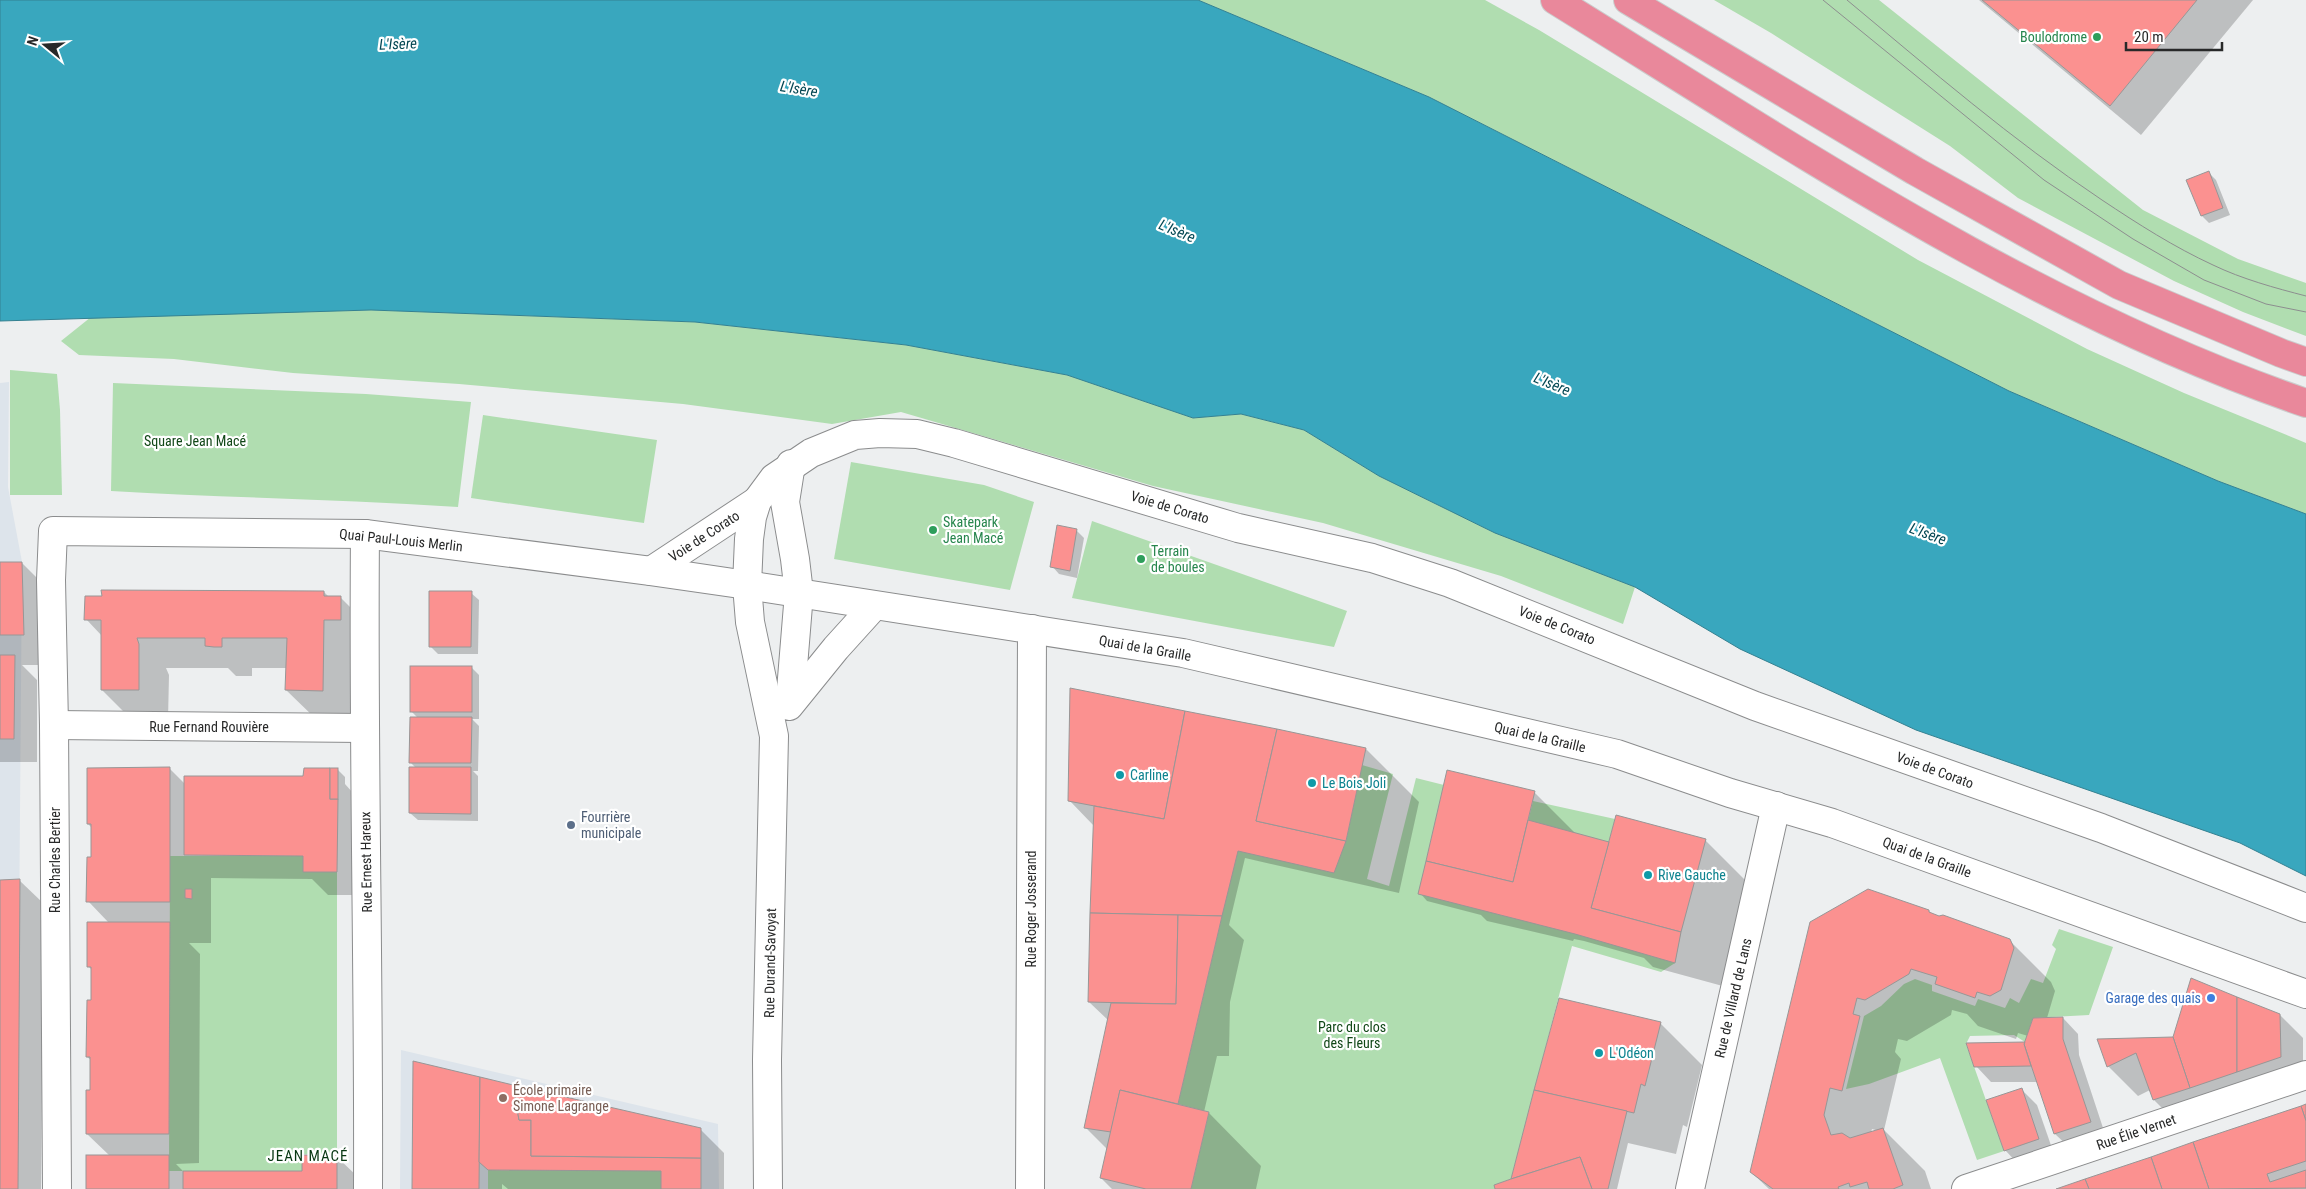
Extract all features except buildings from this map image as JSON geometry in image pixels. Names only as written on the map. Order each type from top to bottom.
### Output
[{"type":"highway","points":[[1555,0],[1901,213],[2106,322],[2270,391],[2306,403]]},
{"type":"highway","points":[[1628,0],[1915,171],[2119,284],[2306,362]]},
{"type":"street","name":"Voie de Corato","points":[[651,571],[757,501],[774,478],[791,464],[811,453],[855,435],[880,433],[916,434],[954,443],[1238,528],[1372,558],[1450,583],[1755,706],[2100,828],[2306,908]]},
{"type":"street","points":[[790,703],[799,594],[795,559],[784,502],[791,464]]},
{"type":"street","name":"Voie de Corato","points":[[747,585],[749,539],[757,501]]},
{"type":"street","name":"Quai Paul-Louis Merlin","points":[[53,531],[365,534],[747,585]]},
{"type":"street","name":"Rue Charles Bertier","points":[[53,531],[51,580],[54,725],[57,1189]]},
{"type":"street","name":"Rue Ernest Hareux","points":[[365,534],[364,728],[369,1027],[368,1189]]},
{"type":"street","name":"Quai de la Graille","points":[[747,585],[1183,653],[1617,754],[1832,823],[2306,994]]},
{"type":"street","name":"Rue Durand-Savoyat","points":[[747,585],[750,622],[774,736],[768,1050],[768,1189]]},
{"type":"street","name":"Rue Durand-Savoyat","points":[[774,736],[790,703],[874,606]]},
{"type":"street","name":"Rue Roger Josserand","points":[[1030,1189],[1032,629]]},
{"type":"street","name":"Rue Fernand Rouvière","points":[[54,725],[364,728]]},
{"type":"street","name":"Rue de Villard de Lans","points":[[1690,1189],[1776,806]]},
{"type":"street","name":"Rue Élie Vernet","points":[[1966,1189],[2306,1075]]},
{"type":"shaded area","points":[[9,382],[8,487],[22,562],[17,1189],[0,1189],[0,383]]},
{"type":"shaded area","name":"École primaire Simone Lagrange","points":[[401,1050],[718,1124],[719,1189],[400,1189]]},
{"type":"green space","points":[[1198,0],[1485,0],[1539,30],[1918,260],[2087,349],[2184,393],[2306,443],[2306,514],[2218,481],[2009,391],[1429,97]]},
{"type":"green space","points":[[1714,0],[1879,0],[2143,210],[2238,259],[2306,283],[2306,336],[2243,312],[2174,281],[2018,198],[1950,146],[1771,33]]},
{"type":"green space","points":[[371,310],[695,322],[906,345],[1067,375],[1193,418],[1241,414],[1304,430],[1379,476],[1495,533],[1635,587],[1623,624],[1501,576],[1323,523],[1153,486],[901,412],[832,424],[683,404],[459,384],[293,373],[174,359],[79,355],[61,341],[91,317]]},
{"type":"green space","points":[[10,370],[57,374],[60,410],[62,495],[10,495]]},
{"type":"green space","name":"Square Jean Macé","points":[[113,383],[366,394],[471,402],[458,507],[111,491]]},
{"type":"green space","points":[[483,415],[657,440],[644,523],[471,498]]},
{"type":"green space","name":"Skatepark Jean Macé","points":[[851,462],[984,485],[1034,502],[1010,590],[834,559]]},
{"type":"green space","name":"Terrain de boules","points":[[1092,521],[1347,611],[1334,647],[1072,598]]},
{"type":"green space","name":"Parc du clos des Fleurs","points":[[1198,714],[1264,726],[1240,829],[1346,841],[1362,765],[1393,774],[1367,879],[1389,886],[1416,778],[1444,785],[1426,861],[1513,882],[1533,801],[1615,819],[1591,908],[1681,932],[1675,963],[1661,972],[1572,946],[1511,1179],[1494,1185],[1495,1189],[1191,1189],[1209,1112],[1178,1104],[1222,916]]},
{"type":"green space","points":[[170,856],[303,856],[304,872],[337,872],[337,1155],[302,1154],[302,1171],[169,1171]]},
{"type":"green space","points":[[2059,929],[2113,947],[2089,1015],[2033,1018],[2025,1042],[2014,1035],[1970,1036],[1966,1044],[2004,1151],[1977,1160],[1940,1058],[1869,1084],[1846,1089],[1864,1016],[1881,1006],[1904,984],[1915,979],[1932,985],[1932,991],[1975,1006],[1978,999],[2005,1008],[2010,998],[2019,1003],[2031,979],[2043,983],[2056,949],[2052,945]]},
{"type":"green space","points":[[488,1170],[661,1171],[661,1189],[488,1189]]},
{"type":"water","name":"L'Isère","points":[[0,0],[1198,0],[1429,97],[2009,391],[2218,481],[2306,514],[2306,876],[2240,843],[1916,730],[1740,649],[1635,587],[1495,533],[1379,476],[1304,430],[1241,414],[1193,418],[1067,375],[906,345],[695,322],[371,310],[0,321]]},
{"type":"tram line","points":[[1823,0],[2044,180],[2133,239],[2204,280],[2266,304],[2306,312]]},
{"type":"tram line","points":[[1847,0],[2004,129],[2129,218],[2184,251],[2235,275],[2306,296]]},
{"type":"place","name":"Boulodrome","points":[[2097,37]]},
{"type":"place","name":"Skatepark Jean Macé","points":[[933,530]]},
{"type":"place","name":"Terrain de boules","points":[[1141,559]]},
{"type":"place","name":"Carline","points":[[1120,775]]},
{"type":"place","name":"Le Bois Joli","points":[[1312,783]]},
{"type":"place","name":"Fourrière municipale","points":[[571,825]]},
{"type":"place","name":"Rive Gauche","points":[[1648,875]]},
{"type":"place","name":"Garage des quais","points":[[2211,998]]},
{"type":"place","name":"L'Odéon","points":[[1599,1053]]},
{"type":"place","name":"École primaire Simone Lagrange","points":[[503,1098]]},
{"type":"district","name":"JEAN MACÉ","points":[[308,1156]]}]
